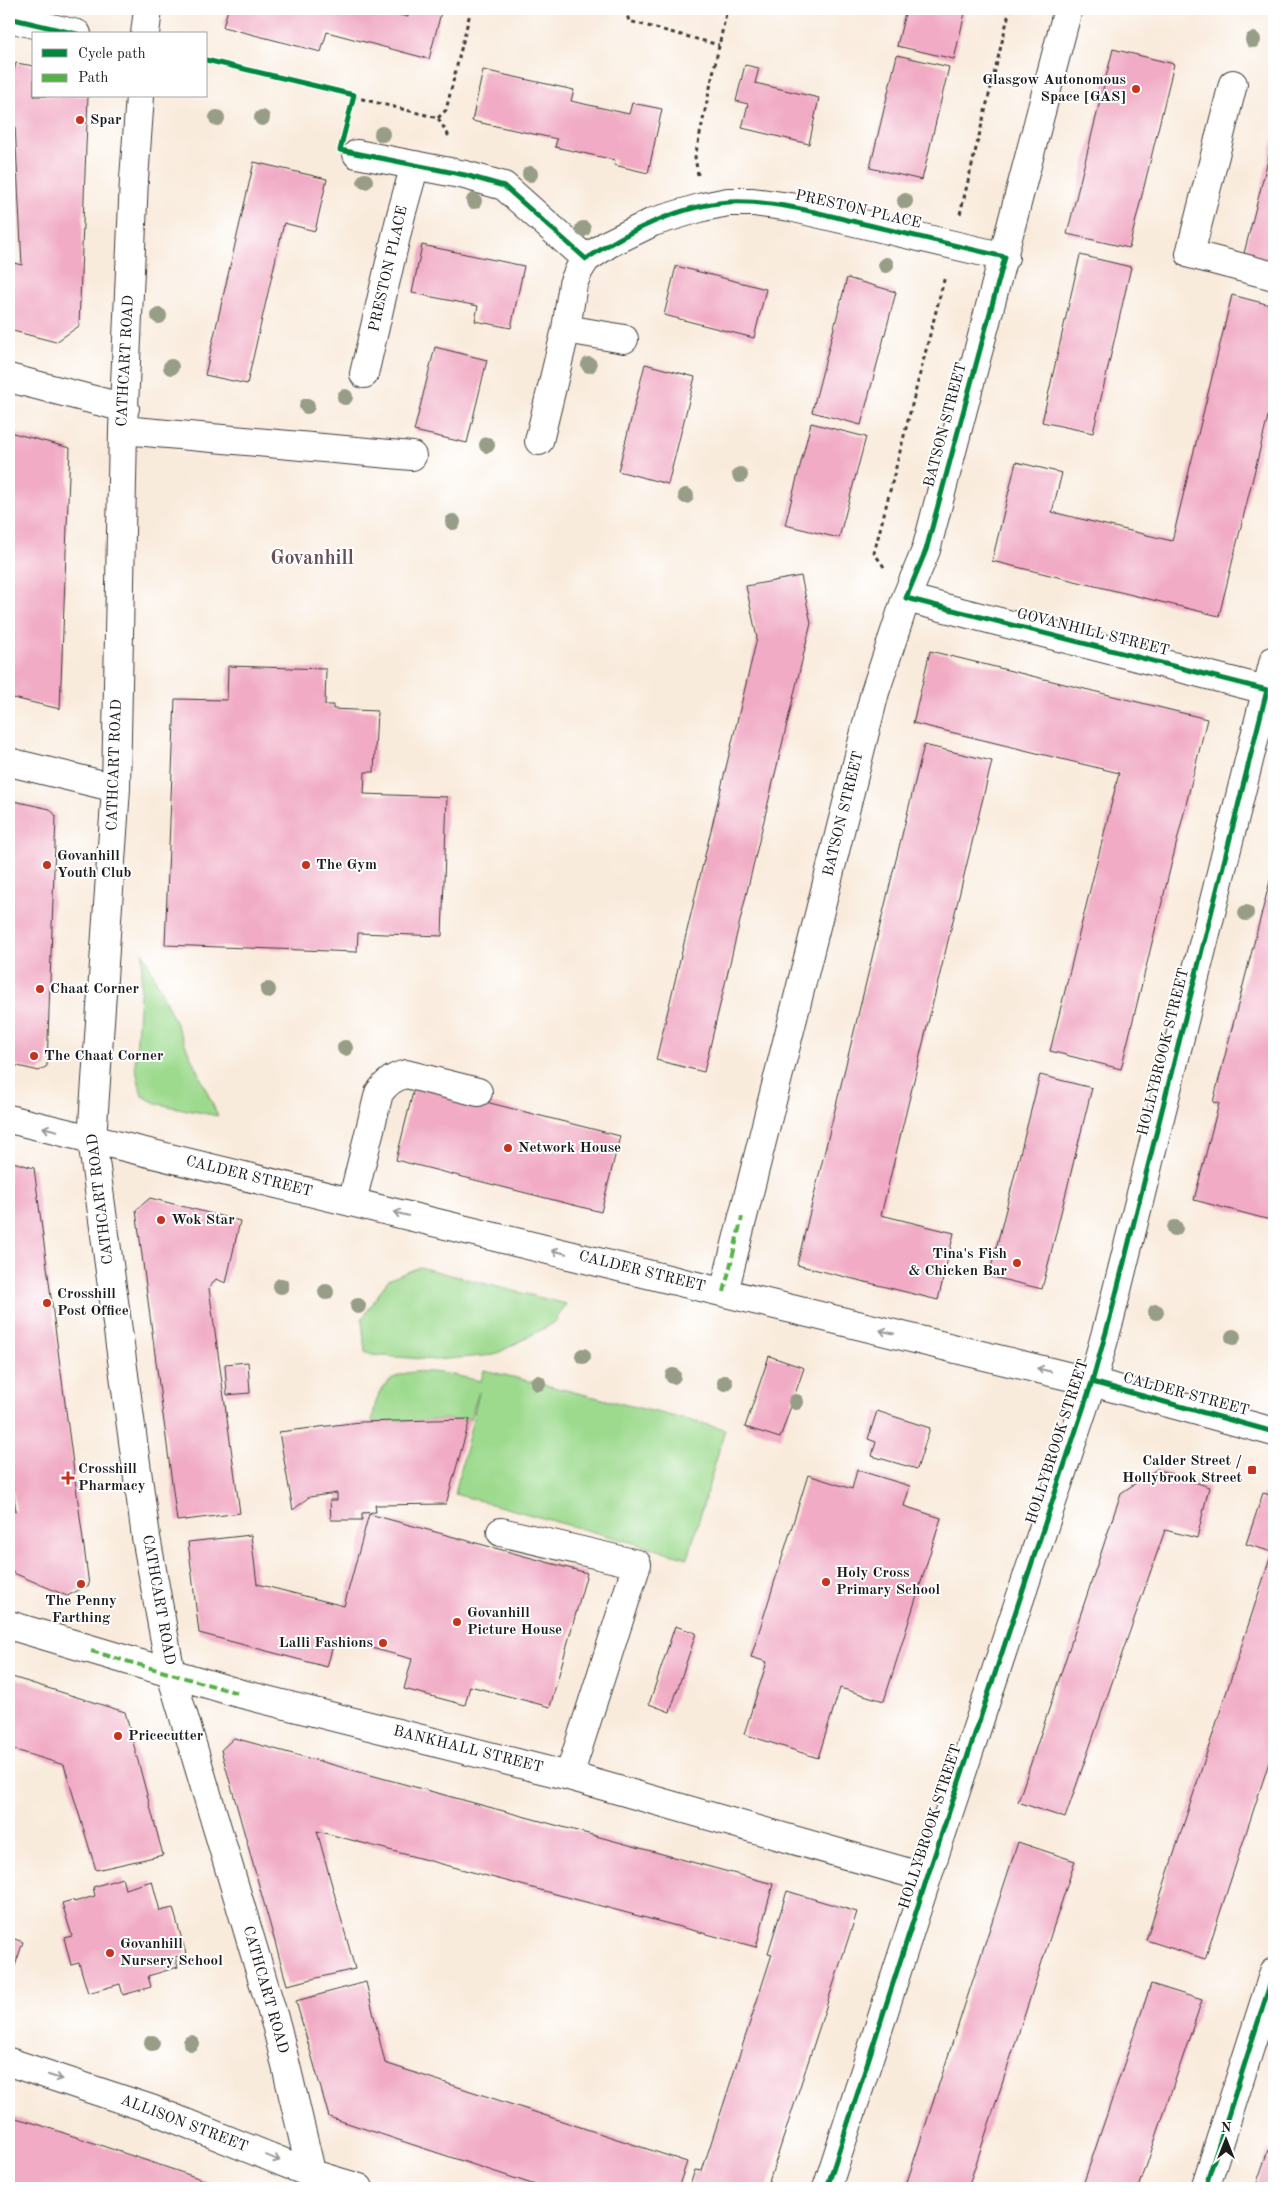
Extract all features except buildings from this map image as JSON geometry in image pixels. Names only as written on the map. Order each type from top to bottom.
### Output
[{"type":"street","points":[[145,32],[148,9]]},
{"type":"street","name":"BATSON STREET","points":[[724,1292],[875,692],[906,598],[926,550],[1068,9]]},
{"type":"street","points":[[9,18],[70,32]]},
{"type":"street","points":[[1233,84],[1190,254],[1274,276]]},
{"type":"street","name":"CATHCART ROAD","points":[[140,98],[134,178],[124,419],[116,788],[92,1139],[146,1537],[171,1674],[277,2028],[314,2181]]},
{"type":"street","points":[[358,154],[465,175],[504,186],[586,259],[578,270],[573,284],[566,329],[538,441]]},
{"type":"street","name":"PRESTON PLACE","points":[[364,374],[401,215],[415,165]]},
{"type":"street","name":"PRESTON PLACE","points":[[586,259],[631,232],[678,214],[728,202],[752,202],[790,207],[1004,257]]},
{"type":"street","points":[[566,329],[624,339]]},
{"type":"street","points":[[9,378],[124,419],[412,456]]},
{"type":"street","name":"GOVANHILL STREET","points":[[906,598],[1271,691]]},
{"type":"street","name":"HOLLYBROOK STREET","points":[[827,2188],[927,1878],[1092,1382],[1271,691],[1274,660]]},
{"type":"street","points":[[9,762],[116,788]]},
{"type":"street","points":[[352,1202],[379,1093],[385,1084],[396,1076],[406,1074],[478,1092]]},
{"type":"street","name":"CALDER STREET","points":[[9,1120],[1092,1382],[1274,1432]]},
{"type":"street","points":[[501,1532],[637,1564],[569,1776]]},
{"type":"street","name":"BANKHALL STREET","points":[[9,1625],[238,1693],[569,1776],[927,1878]]},
{"type":"street","points":[[1205,2188],[1274,1972]]},
{"type":"street","name":"ALLISON STREET","points":[[9,2062],[151,2109],[314,2181],[359,2188]]},
{"type":"path","points":[[208,60],[438,118],[446,110],[471,9]]},
{"type":"path","points":[[625,9],[629,21],[719,45]]},
{"type":"path","points":[[703,207],[695,157],[728,9]]},
{"type":"path","points":[[906,598],[874,553],[953,245],[1010,9]]},
{"type":"green space","points":[[143,952],[218,1116],[158,1104],[142,1096],[135,1066]]},
{"type":"green space","points":[[419,1267],[566,1304],[554,1323],[494,1355],[435,1360],[372,1355],[365,1352],[362,1319],[388,1280]]},
{"type":"green space","points":[[484,1370],[725,1429],[688,1558],[455,1494],[479,1392],[470,1419],[372,1422],[377,1399],[384,1386],[395,1377],[408,1373],[423,1372],[453,1375],[481,1381]]},
{"type":"marked path","points":[[724,1292],[742,1217]]},
{"type":"marked path","points":[[91,1651],[238,1693]]},
{"type":"cycle path","points":[[9,18],[68,32]]},
{"type":"cycle path","points":[[208,60],[354,95],[340,150],[465,175],[504,186],[586,259],[618,239],[673,214],[692,208],[729,202],[763,203],[812,211],[1005,257],[926,550],[906,598],[1267,690],[1110,1318],[1092,1382],[927,1878],[827,2188]]},
{"type":"cycle path","points":[[1092,1382],[1274,1432]]},
{"type":"cycle path","points":[[1205,2188],[1274,1972]]},
{"type":"place","name":"Glasgow Autonomous Space [GAS]","points":[[1136,89]]},
{"type":"place","name":"Spar","points":[[80,120]]},
{"type":"place","name":"Govanhill Youth Club","points":[[47,865]]},
{"type":"place","name":"The Gym","points":[[306,865]]},
{"type":"place","name":"Chaat Corner","points":[[40,989]]},
{"type":"place","name":"The Chaat Corner","points":[[34,1056]]},
{"type":"place","name":"Network House","points":[[508,1148]]},
{"type":"place","name":"Wok Star","points":[[161,1220]]},
{"type":"place","name":"Tina's Fish & Chicken Bar","points":[[1017,1263]]},
{"type":"place","name":"Crosshill Post Office","points":[[47,1303]]},
{"type":"place","name":"Calder Street / Hollybrook Street","points":[[1252,1470]]},
{"type":"place","name":"Crosshill Pharmacy","points":[[68,1478]]},
{"type":"place","name":"Holy Cross Primary School","points":[[826,1582]]},
{"type":"place","name":"The Penny Farthing","points":[[81,1584]]},
{"type":"place","name":"Govanhill Picture House","points":[[457,1622]]},
{"type":"place","name":"Lalli Fashions","points":[[383,1643]]},
{"type":"place","name":"Pricecutter","points":[[118,1736]]},
{"type":"place","name":"Govanhill Nursery School","points":[[110,1953]]},
{"type":"district","name":"Govanhill","points":[[312,559]]}]
